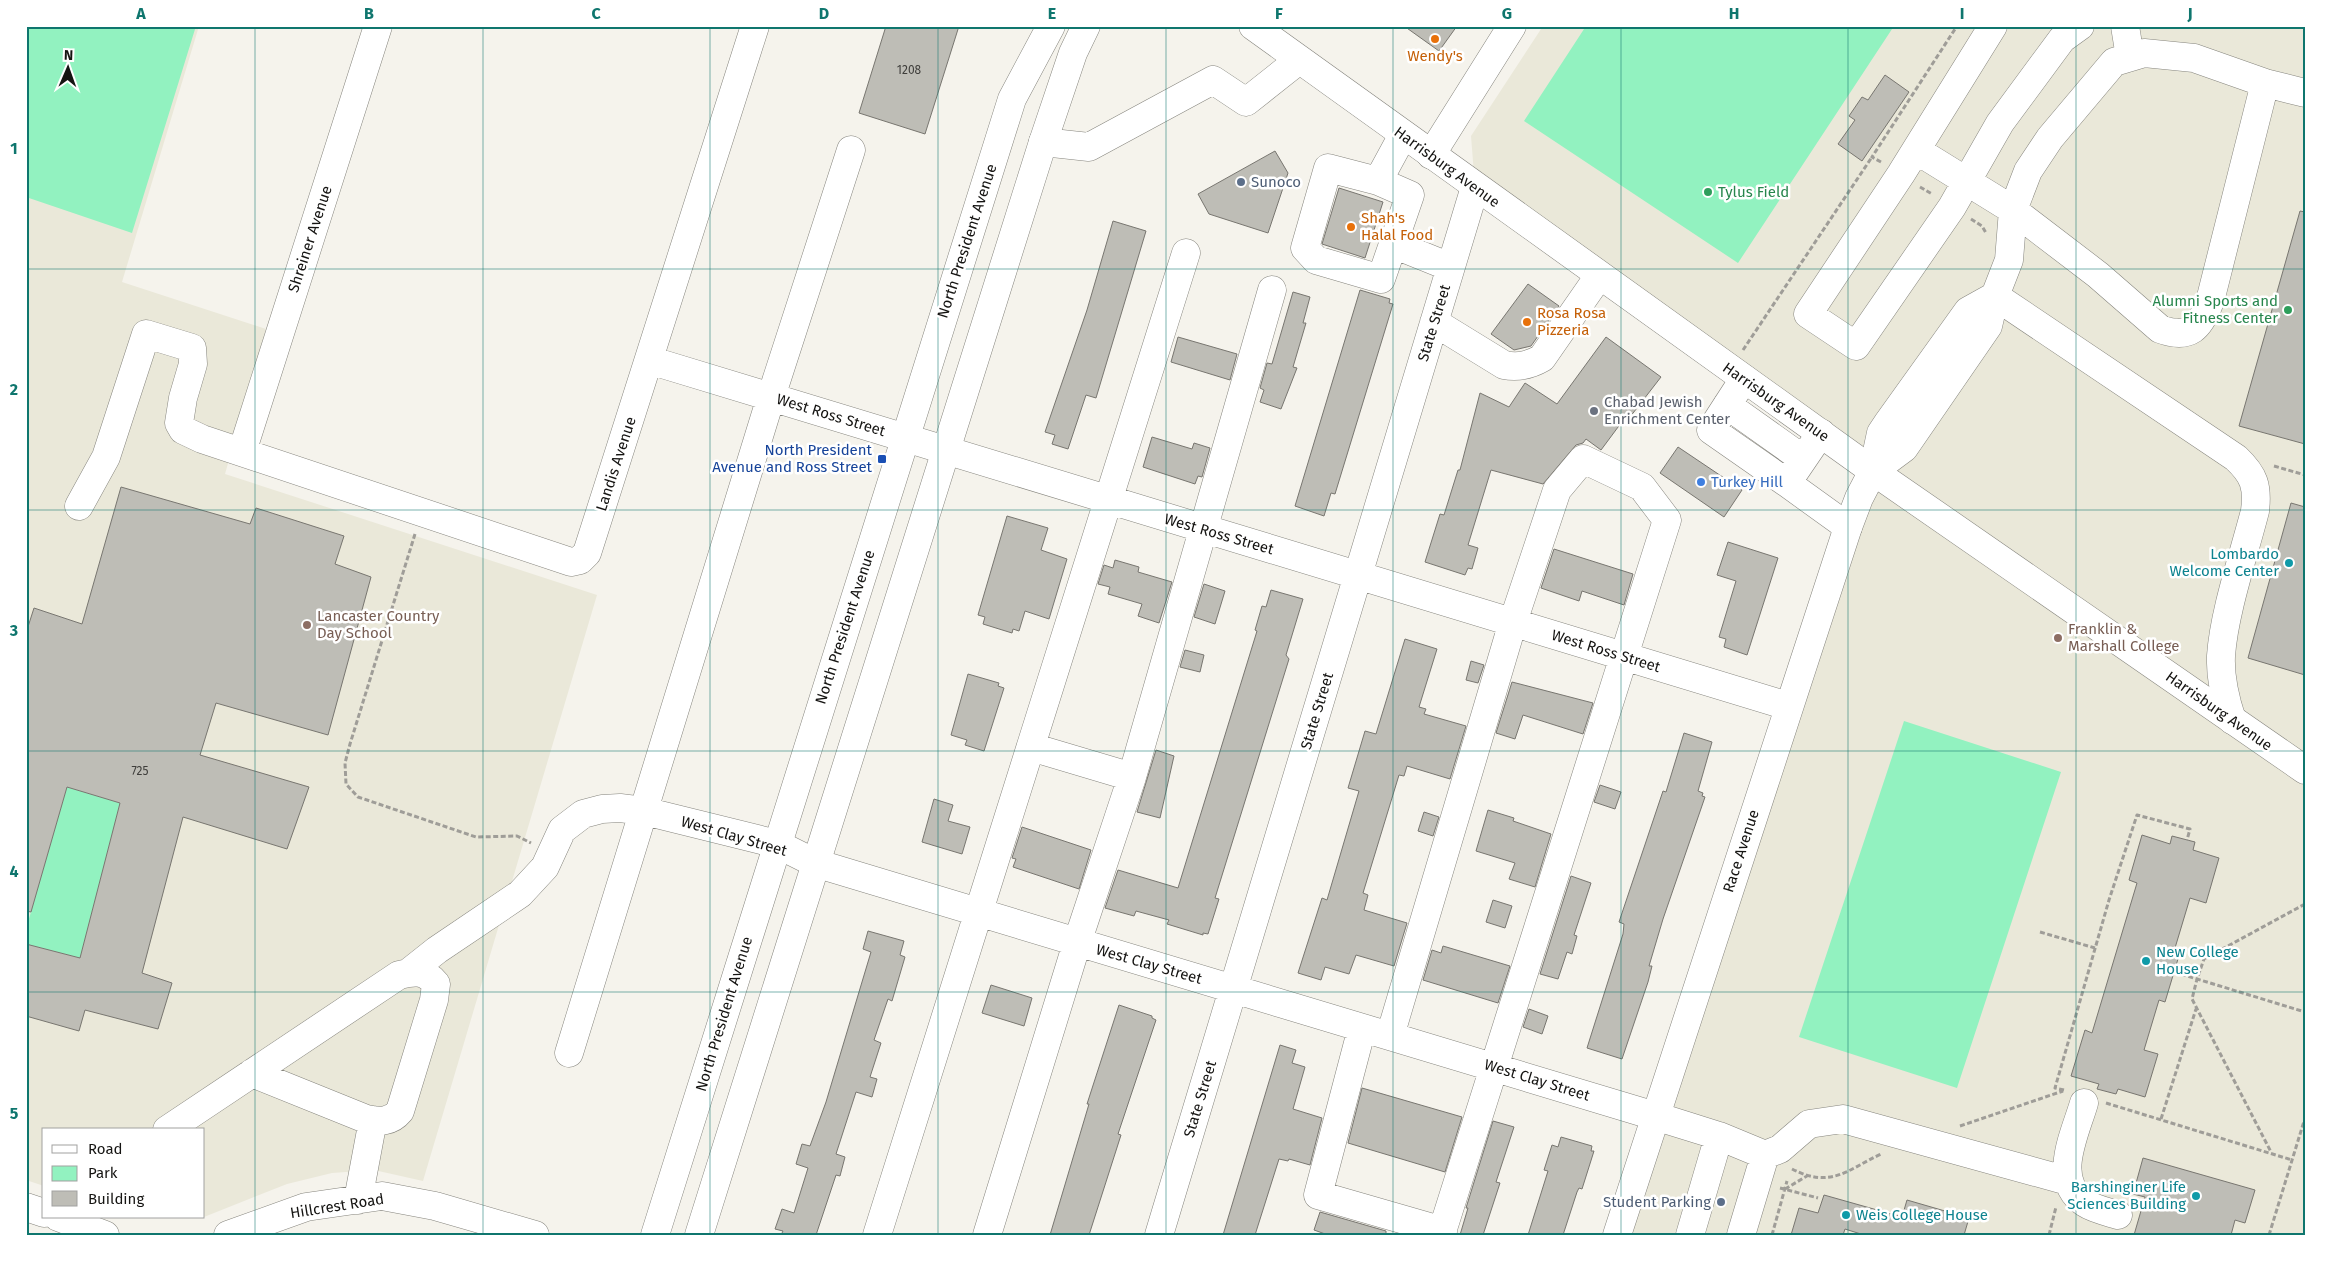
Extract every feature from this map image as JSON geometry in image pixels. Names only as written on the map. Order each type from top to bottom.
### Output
[{"type":"street","name":"Shreiner Avenue","points":[[242,452],[378,26]]},
{"type":"street","name":"Landis Avenue","points":[[79,506],[106,457],[146,334],[192,348],[193,364],[182,398],[179,423],[183,430],[242,452],[571,562],[580,560],[587,554],[755,26]]},
{"type":"street","points":[[1012,99],[1035,26]]},
{"type":"street","name":"North President Avenue","points":[[655,1235],[1012,99],[1052,26]]},
{"type":"street","points":[[699,1235],[1043,142],[1071,60],[1086,26]]},
{"type":"street","name":"Harrisburg Avenue","points":[[1252,26],[1873,471],[2305,770]]},
{"type":"street","points":[[1043,142],[1089,147],[1213,80],[1246,102],[1299,60],[1281,26]]},
{"type":"street","points":[[1431,155],[1512,26]]},
{"type":"street","points":[[1993,26],[1901,174],[1808,314],[1856,346],[1952,207],[2000,123],[2062,39],[2080,26]]},
{"type":"street","points":[[2125,26],[2130,57]]},
{"type":"street","points":[[1873,471],[1904,448],[1988,326],[2009,260],[2013,210],[2028,171],[2050,138],[2114,62],[2144,52],[2194,58],[2265,83],[2305,93]]},
{"type":"street","points":[[1916,150],[2013,210],[2098,275],[2160,329],[2171,333],[2196,329],[2204,319],[2210,301],[2265,83]]},
{"type":"street","points":[[1378,181],[1403,135]]},
{"type":"street","points":[[569,1053],[771,397],[851,150]]},
{"type":"street","points":[[1328,168],[1378,181],[1410,196],[1380,278],[1316,260],[1304,248],[1328,168]]},
{"type":"street","name":"State Street","points":[[1159,1235],[1475,187]]},
{"type":"street","points":[[1392,244],[1450,267]]},
{"type":"street","points":[[877,1235],[1186,254]]},
{"type":"street","points":[[1434,322],[1504,365],[1514,367],[1530,364],[1542,358],[1599,276]]},
{"type":"street","points":[[987,1235],[1077,943],[1132,777],[1272,290]]},
{"type":"street","points":[[1996,296],[2236,458],[2249,470],[2255,481],[2257,494],[2256,511],[2223,640],[2223,685],[2232,720]]},
{"type":"street","name":"West Ross Street","points":[[649,360],[1788,706]]},
{"type":"street","points":[[1737,374],[1727,405],[1711,430],[1804,459]]},
{"type":"street","points":[[1787,484],[1821,433]]},
{"type":"street","points":[[1761,447],[1787,484],[1848,528]]},
{"type":"street","points":[[1362,1028],[1318,1195],[1442,1233],[1667,520],[1642,487],[1583,460],[1557,490],[1513,622],[1390,1036]]},
{"type":"street","name":"Race Avenue","points":[[1617,1235],[1788,706],[1848,528],[1859,498],[1873,471]]},
{"type":"street","points":[[1031,747],[1132,777]]},
{"type":"street","name":"West Clay Street","points":[[170,1128],[399,975],[408,973],[437,950],[520,894],[544,867],[562,830],[583,814],[602,809],[620,808],[644,811],[777,844],[815,863],[979,914],[1655,1116],[1720,1136],[1765,1155]]},
{"type":"street","points":[[252,1073],[373,1120],[382,1121],[394,1118],[400,1111],[434,1000],[436,984],[428,974],[408,973]]},
{"type":"street","points":[[2085,1099],[2066,1166],[2068,1181],[2073,1193],[2086,1204],[2118,1216]]},
{"type":"street","points":[[1741,1235],[1765,1155],[1780,1149],[1809,1124],[1843,1118],[2068,1181]]},
{"type":"street","points":[[358,1200],[373,1120]]},
{"type":"street","points":[[1690,1235],[1720,1136]]},
{"type":"street","name":"Hillcrest Road","points":[[228,1235],[306,1208],[389,1197],[426,1204],[535,1235]]},
{"type":"street","points":[[26,1207],[42,1212]]},
{"type":"street","points":[[62,1218],[106,1235]]},
{"type":"path","points":[[1737,374],[1872,157],[1957,26]]},
{"type":"path","points":[[1872,157],[1982,226],[1989,241],[2009,260]]},
{"type":"path","points":[[2268,462],[2276,467],[2305,475]]},
{"type":"path","points":[[416,530],[345,762],[346,784],[358,797],[476,837],[517,836],[552,852]]},
{"type":"path","points":[[2187,840],[2190,829],[2137,814],[2055,1088],[2085,1099],[2271,1152],[2292,1160]]},
{"type":"path","points":[[2271,1152],[2192,1000],[2204,959],[2305,904]]},
{"type":"path","points":[[2040,932],[2096,948]]},
{"type":"path","points":[[2174,972],[2305,1012]]},
{"type":"path","points":[[2161,1120],[2196,1008]]},
{"type":"path","points":[[2269,1235],[2305,1118]]},
{"type":"path","points":[[1784,1189],[1807,1176]]},
{"type":"path","points":[[1772,1235],[1787,1181]]},
{"type":"path","points":[[1784,1189],[1818,1198]]},
{"type":"path","points":[[2049,1235],[2051,1225]]},
{"type":"shaded area","name":"Lancaster Country Day School","points":[[26,26],[199,26],[122,282],[266,329],[225,474],[597,595],[423,1181],[374,1170],[332,1173],[287,1184],[205,1217],[205,1128],[42,1128],[42,1185],[26,1180]]},
{"type":"shaded area","name":"Franklin & Marshall College","points":[[1543,26],[2305,26],[2305,1235],[1617,1235],[1873,471],[1475,187],[1471,136]]},
{"type":"green space","points":[[26,26],[196,26],[132,233],[26,197]]},
{"type":"green space","name":"Tylus Field","points":[[1586,26],[1894,26],[1738,263],[1524,121]]},
{"type":"green space","points":[[1904,721],[2061,772],[1957,1088],[1799,1037]]},
{"type":"green space","points":[[67,787],[120,803],[80,958],[26,944],[26,929]]},
{"type":"building","points":[[886,26],[959,26],[925,134],[859,113]]},
{"type":"building","name":"Wendy's","points":[[1404,26],[1457,26],[1439,51]]},
{"type":"building","points":[[1885,75],[1909,92],[1862,161],[1838,144],[1855,120],[1849,116],[1862,97],[1868,100]]},
{"type":"building","points":[[1275,151],[1288,173],[1268,233],[1209,214],[1198,194]]},
{"type":"building","name":"Shah's Halal Food","points":[[1339,188],[1383,202],[1365,258],[1322,244]]},
{"type":"building","name":"Alumni Sports and Fitness Center","points":[[2300,211],[2305,212],[2305,444],[2239,426]]},
{"type":"building","points":[[1113,221],[1146,231],[1096,398],[1086,395],[1068,449],[1052,444],[1055,435],[1045,432],[1087,310]]},
{"type":"building","name":"Rosa Rosa Pizzeria","points":[[1528,284],[1559,306],[1531,346],[1514,350],[1491,334]]},
{"type":"building","points":[[1360,290],[1390,299],[1389,303],[1393,304],[1335,494],[1331,493],[1324,516],[1295,506]]},
{"type":"building","points":[[1293,292],[1310,297],[1303,323],[1306,323],[1293,367],[1297,368],[1281,409],[1260,402],[1264,390],[1260,388],[1267,363],[1272,364]]},
{"type":"building","points":[[1178,337],[1237,354],[1230,380],[1171,362]]},
{"type":"building","name":"Chabad Jewish Enrichment Center","points":[[1606,337],[1661,377],[1630,417],[1627,415],[1601,450],[1586,439],[1583,443],[1576,445],[1543,484],[1491,470],[1468,545],[1478,548],[1472,569],[1468,568],[1465,575],[1425,562],[1440,514],[1444,515],[1458,470],[1460,470],[1480,393],[1509,407],[1525,383],[1557,404]]},
{"type":"building","points":[[1152,437],[1192,449],[1194,443],[1210,448],[1202,477],[1198,476],[1195,484],[1143,467]]},
{"type":"building","name":"Turkey Hill","points":[[1678,447],[1742,490],[1724,517],[1660,473]]},
{"type":"building","name":"Lancaster Country Day School","points":[[121,487],[250,524],[256,508],[344,536],[335,564],[371,577],[328,735],[216,703],[200,755],[309,787],[287,849],[183,817],[142,973],[172,983],[158,1029],[85,1010],[79,1031],[26,1016],[26,944],[80,958],[120,803],[67,787],[31,912],[26,911],[26,633],[34,608],[82,624]]},
{"type":"building","name":"Lombardo Welcome Center","points":[[2291,503],[2305,507],[2305,675],[2248,658]]},
{"type":"building","points":[[1007,516],[1048,528],[1041,550],[1067,559],[1049,619],[1025,611],[1019,631],[1013,629],[1012,633],[983,624],[985,617],[978,615]]},
{"type":"building","points":[[1728,542],[1778,558],[1747,655],[1724,647],[1726,639],[1719,637],[1736,581],[1717,575]]},
{"type":"building","points":[[1554,549],[1633,574],[1624,605],[1582,591],[1579,601],[1541,588]]},
{"type":"building","points":[[1115,560],[1139,567],[1138,572],[1172,582],[1159,623],[1138,616],[1142,604],[1108,594],[1110,587],[1098,584],[1104,565],[1113,568]]},
{"type":"building","points":[[1204,584],[1225,591],[1215,624],[1194,617]]},
{"type":"building","points":[[1271,590],[1303,599],[1286,655],[1289,659],[1215,898],[1219,899],[1208,934],[1203,933],[1203,935],[1167,924],[1169,920],[1136,911],[1134,916],[1105,908],[1118,870],[1178,888],[1257,631],[1255,630],[1262,606],[1266,607]]},
{"type":"building","points":[[1405,639],[1437,649],[1419,707],[1426,709],[1424,714],[1466,726],[1450,779],[1407,766],[1404,776],[1399,775],[1363,893],[1368,895],[1364,910],[1407,923],[1394,966],[1356,955],[1349,974],[1325,967],[1321,980],[1298,973],[1322,898],[1327,900],[1359,791],[1348,788],[1365,731],[1376,734]]},
{"type":"building","points":[[1185,650],[1204,655],[1200,672],[1180,667]]},
{"type":"building","points":[[1471,661],[1484,665],[1478,683],[1466,680]]},
{"type":"building","points":[[968,674],[999,683],[998,686],[1004,688],[984,751],[965,745],[967,740],[951,735]]},
{"type":"building","points":[[1512,682],[1593,703],[1583,734],[1523,715],[1515,739],[1496,733]]},
{"type":"building","points":[[1684,733],[1712,742],[1698,791],[1703,793],[1702,796],[1705,797],[1663,919],[1649,966],[1652,966],[1648,982],[1622,1059],[1587,1048],[1623,934],[1624,924],[1619,922],[1663,791],[1666,792]]},
{"type":"building","points":[[1156,750],[1174,756],[1160,818],[1137,812]]},
{"type":"building","points":[[1600,785],[1621,792],[1615,809],[1594,802]]},
{"type":"building","points":[[934,799],[953,805],[948,821],[970,827],[962,854],[922,842]]},
{"type":"building","points":[[1488,810],[1514,818],[1513,821],[1551,834],[1535,887],[1509,879],[1515,863],[1476,851]]},
{"type":"building","points":[[1424,812],[1439,817],[1433,836],[1418,831]]},
{"type":"building","points":[[1022,827],[1091,850],[1079,889],[1013,867],[1016,859],[1012,858]]},
{"type":"building","name":"New College House","points":[[2142,835],[2170,844],[2172,836],[2195,842],[2193,850],[2219,858],[2206,903],[2190,898],[2175,948],[2181,949],[2165,1002],[2159,1000],[2144,1050],[2158,1054],[2145,1097],[2118,1089],[2116,1094],[2097,1089],[2099,1084],[2071,1076],[2085,1030],[2092,1033],[2137,883],[2129,880]]},
{"type":"building","points":[[1571,876],[1591,883],[1574,935],[1577,936],[1572,954],[1567,952],[1558,979],[1540,974]]},
{"type":"building","points":[[1493,900],[1512,906],[1505,928],[1486,922]]},
{"type":"building","points":[[868,931],[904,941],[900,955],[905,957],[892,1001],[888,999],[874,1040],[881,1043],[870,1077],[877,1079],[872,1097],[856,1092],[836,1154],[845,1157],[840,1176],[836,1175],[816,1235],[781,1235],[783,1231],[775,1229],[782,1209],[794,1213],[808,1168],[796,1164],[802,1144],[810,1146],[826,1102],[871,952],[863,949]]},
{"type":"building","points":[[1443,946],[1510,966],[1498,1003],[1423,980],[1432,950],[1441,953]]},
{"type":"building","points":[[991,985],[1032,998],[1024,1026],[982,1013]]},
{"type":"building","points":[[1119,1005],[1152,1016],[1156,1020],[1118,1134],[1121,1135],[1089,1235],[1050,1235],[1089,1104],[1087,1104]]},
{"type":"building","points":[[1529,1009],[1548,1016],[1542,1034],[1523,1027]]},
{"type":"building","points":[[1280,1045],[1296,1050],[1292,1063],[1305,1067],[1293,1109],[1322,1118],[1310,1165],[1289,1159],[1288,1161],[1279,1159],[1255,1235],[1223,1235]]},
{"type":"building","points":[[1362,1088],[1462,1117],[1445,1172],[1348,1143]]},
{"type":"building","points":[[1493,1121],[1514,1127],[1496,1182],[1500,1183],[1483,1235],[1460,1235],[1468,1208],[1466,1208]]},
{"type":"building","points":[[1561,1137],[1592,1146],[1591,1151],[1594,1151],[1582,1189],[1579,1188],[1577,1192],[1563,1235],[1528,1235],[1548,1171],[1544,1170],[1552,1145],[1558,1147]]},
{"type":"building","name":"Barshinginer Life Sciences Building","points":[[2143,1158],[2255,1190],[2245,1223],[2235,1220],[2231,1235],[2134,1235],[2145,1197],[2133,1194]]},
{"type":"building","name":"Weis College House","points":[[1824,1195],[1902,1217],[1907,1200],[1969,1218],[1964,1235],[1864,1235],[1845,1229],[1843,1235],[1791,1235],[1799,1208],[1818,1213]]},
{"type":"building","points":[[1320,1212],[1386,1231],[1386,1235],[1328,1235],[1314,1230]]},
{"type":"place","name":"Wendy's","points":[[1435,39]]},
{"type":"place","name":"Sunoco","points":[[1241,182]]},
{"type":"place","name":"Tylus Field","points":[[1708,192]]},
{"type":"place","name":"Shah's Halal Food","points":[[1351,227]]},
{"type":"place","name":"Alumni Sports and Fitness Center","points":[[2288,310]]},
{"type":"place","name":"Rosa Rosa Pizzeria","points":[[1527,322]]},
{"type":"place","name":"Chabad Jewish Enrichment Center","points":[[1594,411]]},
{"type":"place","name":"North President Avenue and Ross Street","points":[[882,459]]},
{"type":"place","name":"Turkey Hill","points":[[1701,482]]},
{"type":"place","name":"Lombardo Welcome Center","points":[[2289,563]]},
{"type":"place","name":"Lancaster Country Day School","points":[[307,625]]},
{"type":"place","name":"Franklin & Marshall College","points":[[2058,638]]},
{"type":"place","name":"New College House","points":[[2146,961]]},
{"type":"place","name":"Barshinginer Life Sciences Building","points":[[2196,1196]]},
{"type":"place","name":"Student Parking","points":[[1721,1202]]},
{"type":"place","name":"Weis College House","points":[[1846,1215]]}]
